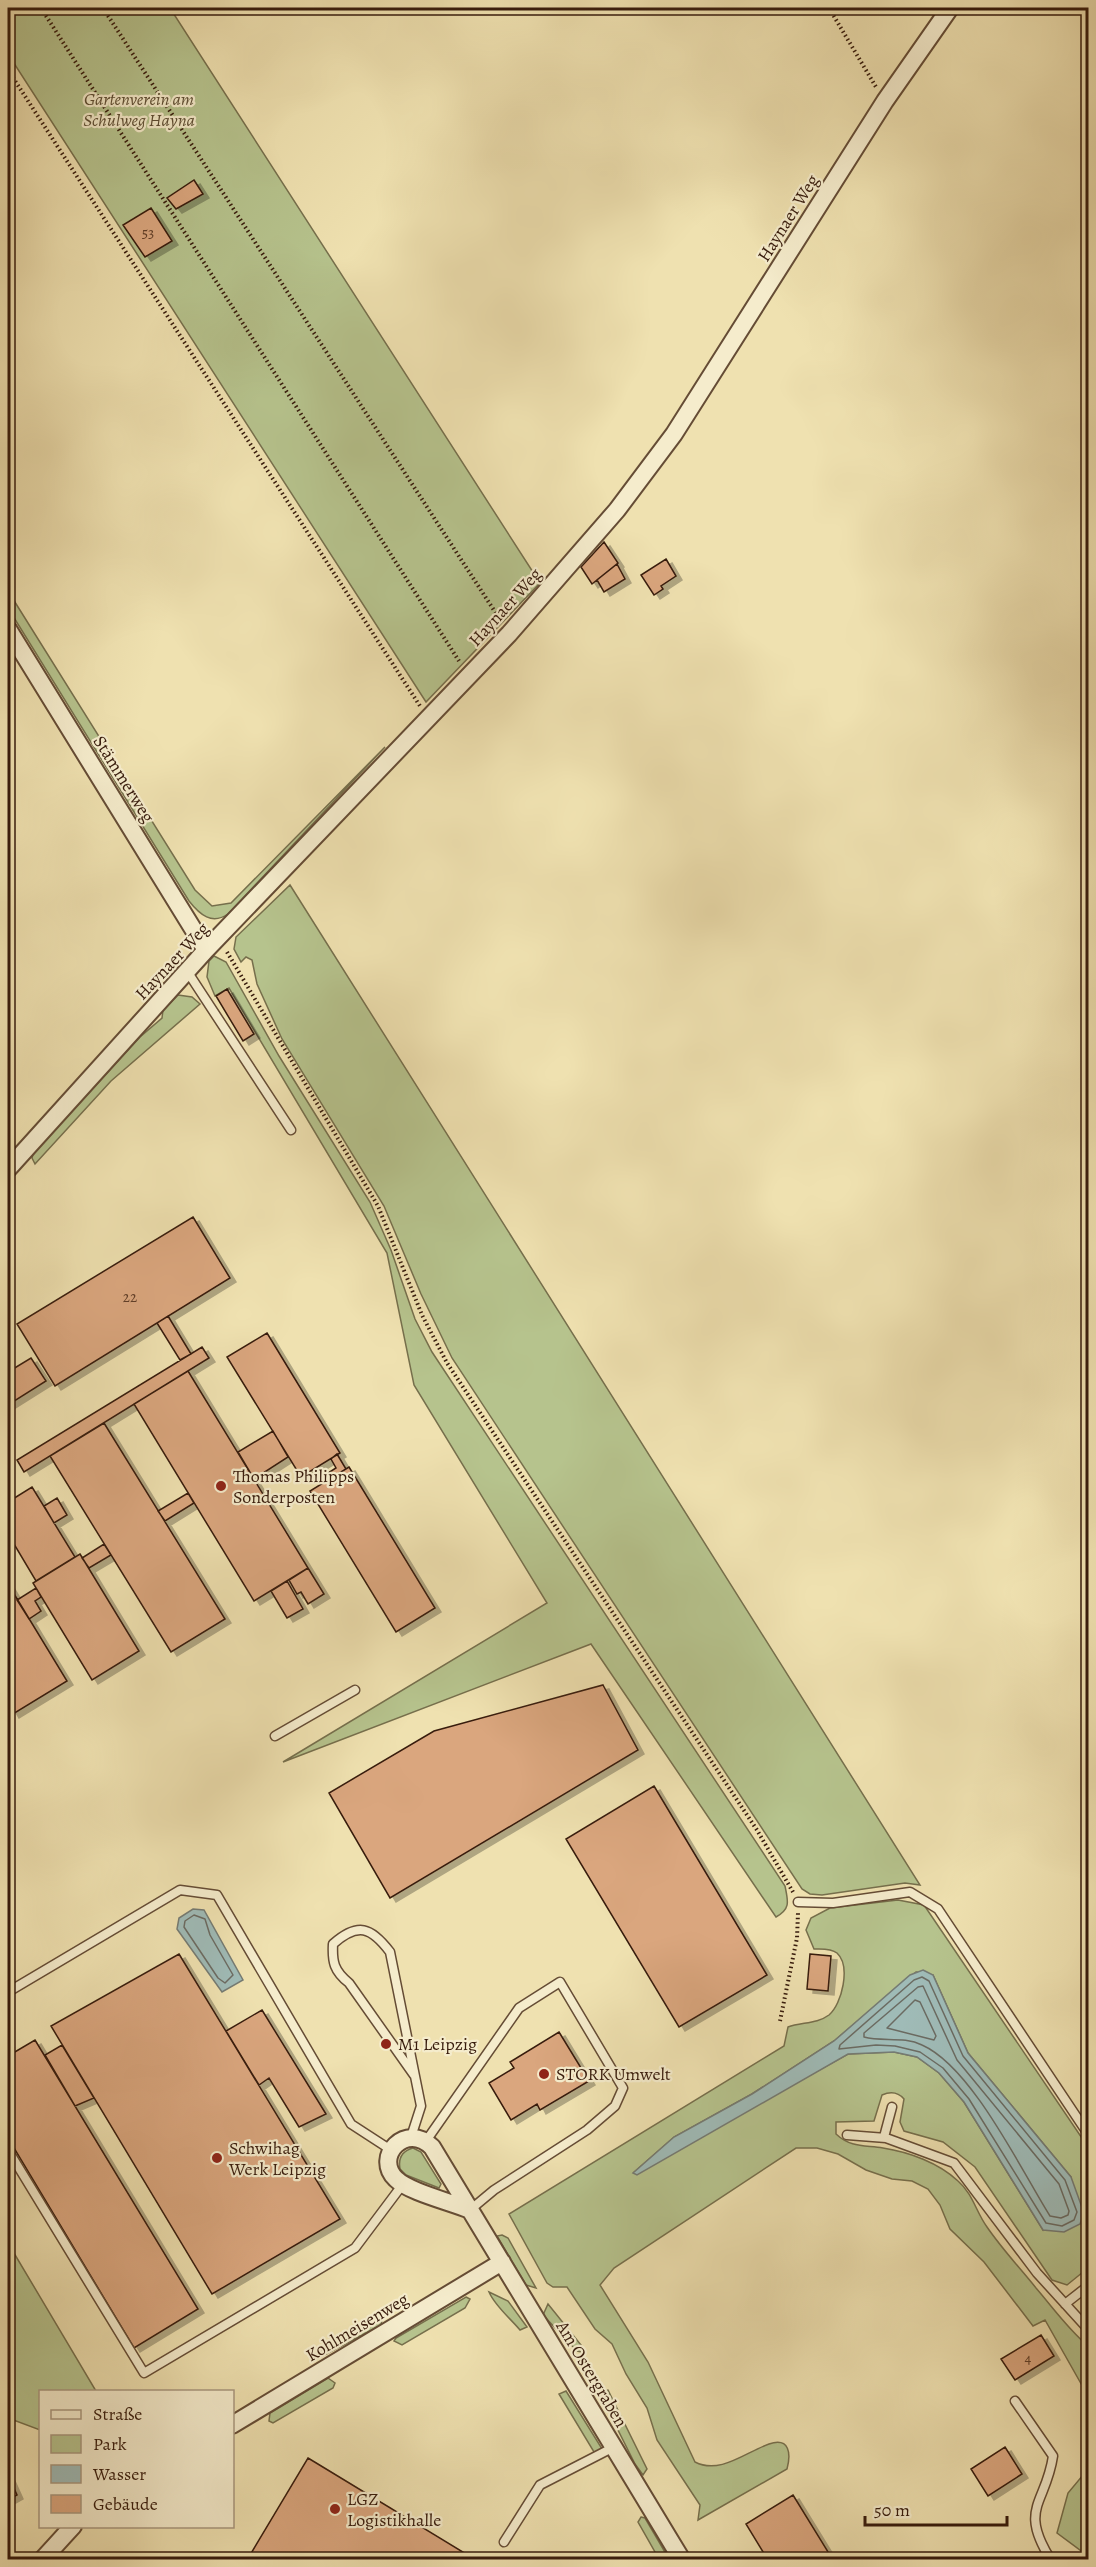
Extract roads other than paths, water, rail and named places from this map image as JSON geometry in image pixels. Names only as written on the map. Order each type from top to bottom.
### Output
[{"type":"street","name":"Haynaer Weg","points":[[8,1169],[187,971],[508,634],[618,510],[668,442],[885,101],[950,8]]},
{"type":"street","name":"Stämmerweg","points":[[8,629],[213,944]]},
{"type":"street","points":[[418,2139],[403,2139],[391,2150],[388,2158],[391,2174],[403,2184],[470,2210]]},
{"type":"street","name":"Am Ostergraben","points":[[418,2139],[470,2210],[682,2559]]},
{"type":"street","name":"Kohlmeisenweg","points":[[234,2424],[502,2262]]},
{"type":"street","points":[[42,2559],[71,2528]]},
{"type":"lane","points":[[187,971],[291,1131]]},
{"type":"lane","points":[[275,1736],[355,1690]]},
{"type":"lane","points":[[8,1992],[180,1890],[217,1895],[351,2124],[391,2150]]},
{"type":"lane","points":[[798,1902],[833,1903],[910,1892],[938,1910],[1089,2134]]},
{"type":"lane","points":[[414,2075],[349,1983],[338,1974],[332,1962],[333,1944],[353,1930],[364,1929],[379,1937],[390,1952],[421,2106],[418,2139]]},
{"type":"lane","points":[[418,2139],[519,2008],[560,1982],[623,2088],[615,2106],[587,2130],[494,2190],[470,2210]]},
{"type":"lane","points":[[884,2138],[892,2107]]},
{"type":"lane","points":[[847,2135],[884,2138],[954,2163],[978,2193],[999,2225],[1089,2329]]},
{"type":"lane","points":[[8,2150],[144,2373],[355,2248],[403,2184]]},
{"type":"lane","points":[[1065,2304],[1089,2286]]},
{"type":"lane","points":[[1015,2402],[1053,2456],[1050,2473],[1036,2502],[1034,2524],[1051,2559]]},
{"type":"lane","points":[[504,2542],[540,2485],[614,2447]]},
{"type":"water","points":[[193,1909],[204,1910],[243,1980],[222,1992],[177,1929],[179,1918]]},
{"type":"water","points":[[923,1970],[933,1975],[968,2053],[1071,2177],[1084,2213],[1080,2224],[1064,2232],[1043,2230],[964,2102],[939,2073],[917,2057],[894,2052],[848,2054],[637,2175],[633,2173],[674,2137],[752,2094],[834,2041],[910,1975]]},
{"type":"place","name":"Thomas Philipps Sonderposten","points":[[221,1486]]},
{"type":"place","name":"M1 Leipzig","points":[[386,2044]]},
{"type":"place","name":"STORK Umwelt","points":[[544,2074]]},
{"type":"place","name":"Schwihag Werk Leipzig","points":[[217,2158]]},
{"type":"place","name":"LGZ Logistikhalle","points":[[335,2509]]},
{"type":"park label","name":"Gartenverein am Schulweg Hayna","points":[[139,109]]}]
